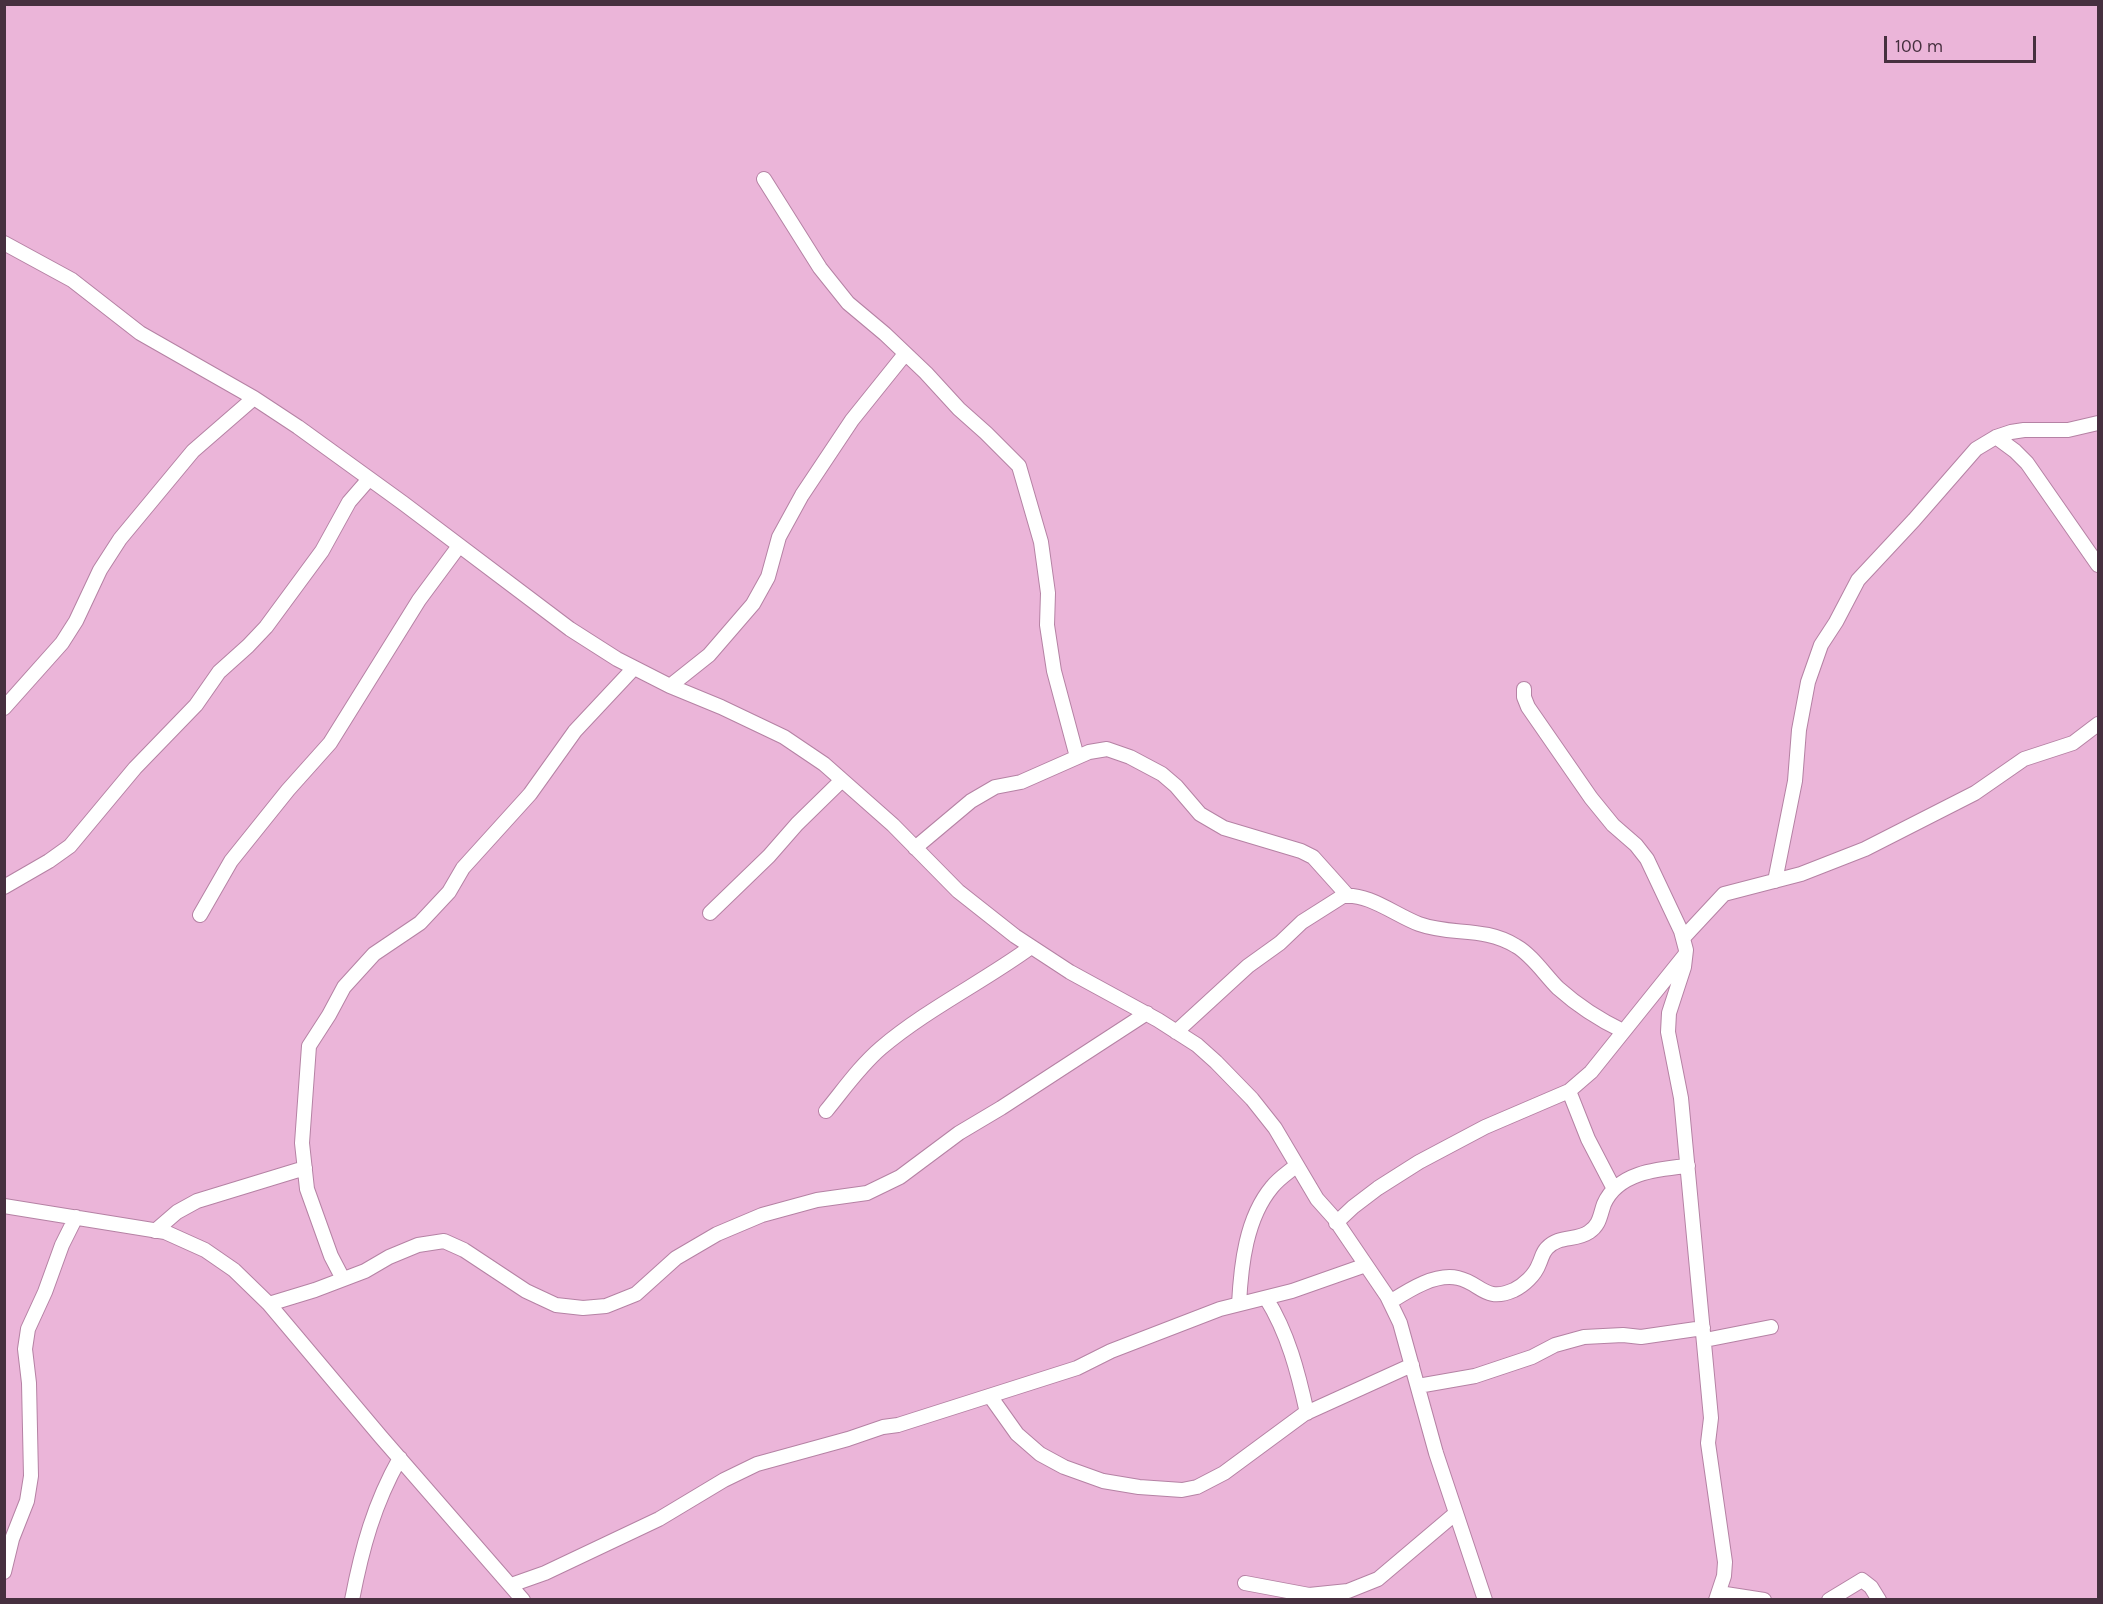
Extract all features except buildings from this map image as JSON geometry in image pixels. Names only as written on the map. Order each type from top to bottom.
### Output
[{"type":"street","points":[[764,179],[820,268],[848,303],[905,354],[1019,466],[1041,542],[1048,593],[1047,625],[1054,671],[1077,757]]},
{"type":"street","points":[[4,243],[72,280],[140,333],[254,398],[369,478],[570,629],[634,668],[784,737],[824,764],[958,891],[1070,972],[1147,1013],[1197,1045],[1216,1062],[1252,1099],[1275,1128],[1317,1199],[1366,1265],[1401,1323],[1436,1453],[1485,1599]]},
{"type":"street","points":[[670,686],[709,655],[753,604],[768,577],[779,537],[802,495],[852,420],[905,354]]},
{"type":"street","points":[[4,708],[62,643],[76,621],[100,570],[120,539],[193,451],[254,398]]},
{"type":"street","points":[[1775,881],[1796,781],[1799,730],[1808,682],[1821,645],[1858,580],[1908,528],[1976,449],[1996,436],[2024,430],[2068,430],[2098,423]]},
{"type":"street","points":[[1996,436],[2026,463],[2098,565]]},
{"type":"street","points":[[4,887],[50,861],[70,846],[135,768],[196,705],[219,672],[248,646],[272,619],[322,551],[349,502],[369,478]]},
{"type":"street","points":[[200,915],[231,861],[288,790],[330,743],[419,600],[459,546]]},
{"type":"street","points":[[343,1279],[331,1256],[307,1189],[302,1143],[309,1046],[344,987],[374,954],[420,923],[449,892],[463,868],[530,794],[575,731],[634,668]]},
{"type":"street","points":[[1524,689],[1528,707],[1568,766],[1613,825],[1636,846],[1647,860],[1683,938],[1686,954],[1684,967],[1669,1013],[1668,1032],[1681,1098],[1711,1419],[1708,1443],[1725,1562],[1724,1576],[1718,1596],[1764,1599]]},
{"type":"street","points":[[1683,938],[1724,894],[1830,864],[1865,849],[1975,794],[2024,759],[2073,743],[2098,724]]},
{"type":"street","points":[[915,848],[971,801],[995,787],[1021,782],[1089,752],[1107,749],[1138,761],[1162,774],[1176,786],[1200,814],[1224,828],[1301,851],[1313,857],[1348,896]]},
{"type":"street","points":[[710,913],[842,780]]},
{"type":"street","points":[[1176,1032],[1248,966],[1280,943],[1302,922],[1343,896],[1374,902],[1422,925],[1443,930],[1497,936],[1519,947],[1561,990],[1602,1021],[1623,1031]]},
{"type":"street","points":[[826,1111],[861,1067],[882,1047],[1031,946]]},
{"type":"street","points":[[1336,1223],[1370,1194],[1419,1162],[1485,1127],[1569,1090],[1591,1072],[1686,954]]},
{"type":"street","points":[[269,1304],[365,1271],[388,1257],[418,1245],[444,1241],[464,1250],[526,1291],[556,1305],[583,1308],[606,1306],[636,1294],[676,1258],[717,1234],[762,1215],[817,1200],[867,1193],[900,1177],[959,1133],[1147,1013]]},
{"type":"street","points":[[1569,1090],[1588,1139],[1614,1190]]},
{"type":"street","points":[[1239,1304],[1243,1259],[1255,1215],[1273,1185],[1297,1165]]},
{"type":"street","points":[[1390,1302],[1434,1280],[1458,1278],[1484,1293],[1498,1294],[1513,1290],[1534,1274],[1548,1246],[1560,1238],[1588,1233],[1596,1225],[1604,1204],[1621,1183],[1638,1174],[1688,1166]]},
{"type":"street","points":[[155,1231],[177,1212],[197,1202],[305,1168]]},
{"type":"street","points":[[4,1206],[165,1232],[205,1250],[234,1270],[269,1304],[518,1595],[545,1573],[659,1519],[724,1480],[757,1464],[883,1427],[898,1425],[1077,1368],[1133,1342],[1220,1309],[1292,1292],[1366,1265]]},
{"type":"street","points":[[4,1572],[12,1539],[27,1501],[31,1476],[29,1383],[25,1349],[28,1329],[45,1292],[62,1245],[76,1217]]},
{"type":"street","points":[[1266,1298],[1276,1314],[1290,1348],[1306,1413]]},
{"type":"street","points":[[1418,1386],[1476,1376],[1532,1357],[1555,1345],[1584,1337],[1704,1334],[1771,1327]]},
{"type":"street","points":[[990,1396],[1017,1434],[1040,1454],[1064,1467],[1103,1481],[1139,1487],[1182,1490],[1197,1487],[1224,1473],[1306,1413],[1412,1365]]},
{"type":"street","points":[[352,1599],[370,1521],[400,1458]]},
{"type":"street","points":[[1245,1583],[1309,1595],[1348,1591],[1378,1579],[1456,1513]]},
{"type":"street","points":[[1829,1599],[1862,1580],[1871,1587],[1879,1599]]}]
